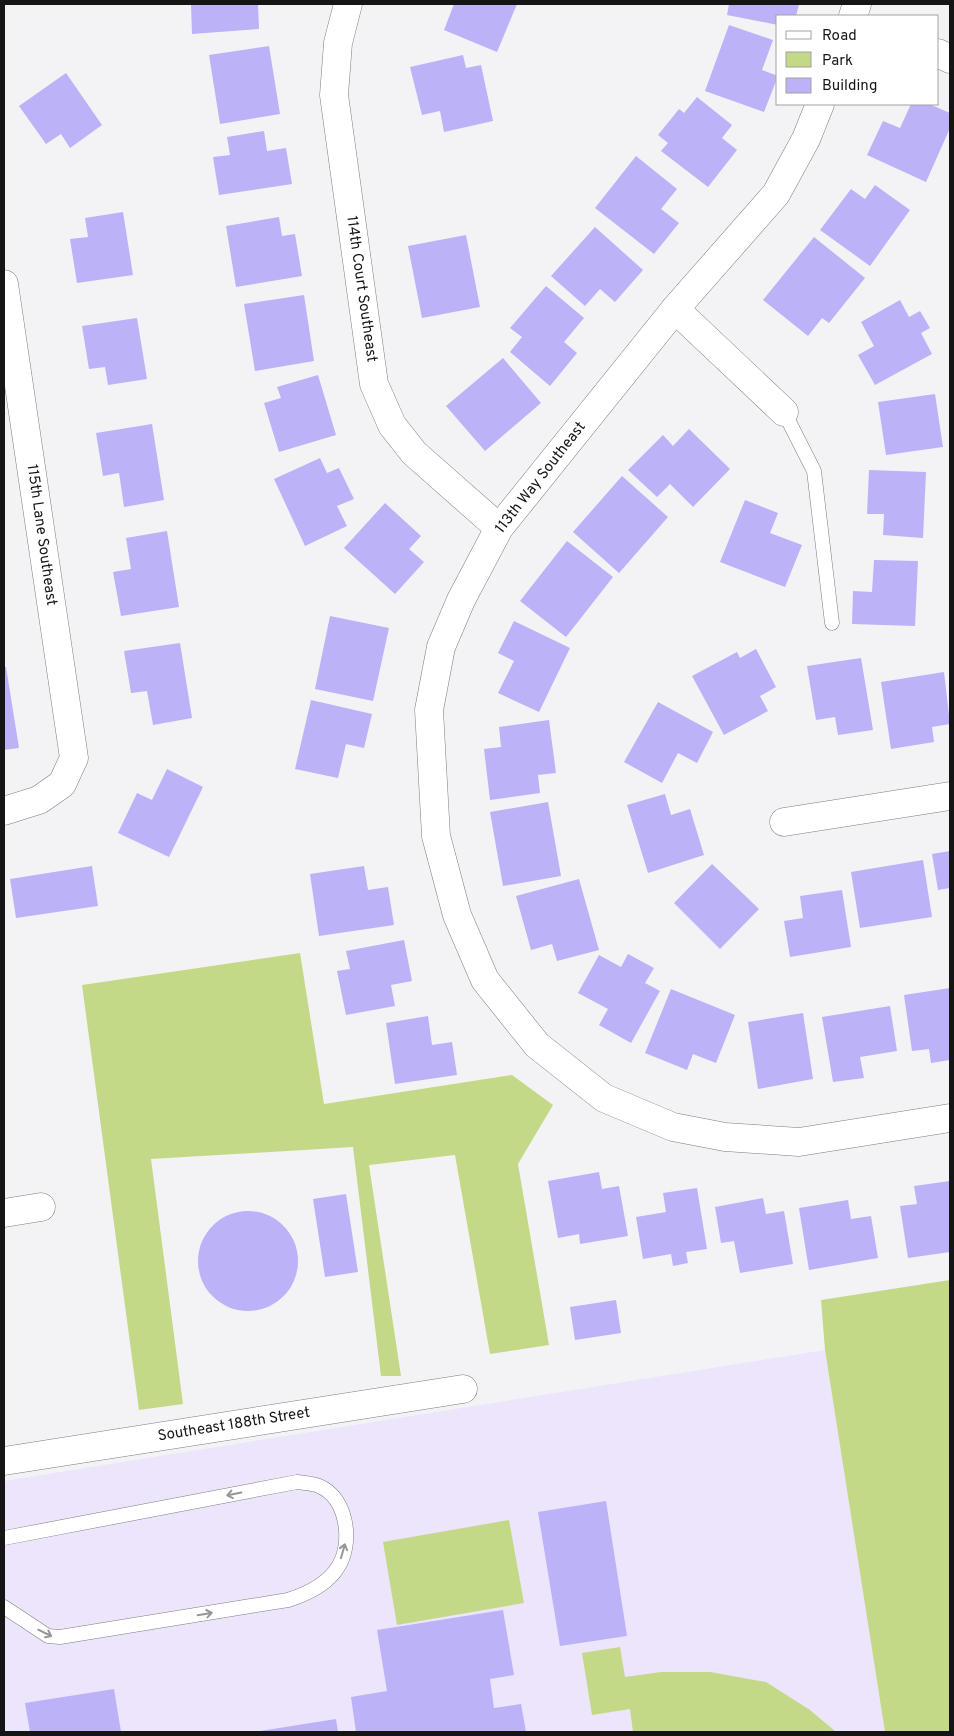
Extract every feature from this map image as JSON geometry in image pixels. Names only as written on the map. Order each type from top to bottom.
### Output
[{"type":"street","name":"114th Court Southeast","points":[[348,4],[338,42],[334,95],[374,384],[392,425],[414,453],[499,528]]},
{"type":"street","name":"113th Way Southeast","points":[[820,105],[806,140],[776,194],[675,309],[499,528],[461,600],[441,647],[429,710],[436,836],[457,915],[485,980],[537,1045],[604,1098],[673,1127],[725,1137],[799,1142],[950,1118]]},
{"type":"street","name":"115th Lane Southeast","points":[[4,284],[74,758],[62,784],[39,800],[4,811]]},
{"type":"street","points":[[675,309],[784,412]]},
{"type":"street","points":[[784,822],[950,796]]},
{"type":"street","points":[[4,1213],[41,1207]]},
{"type":"street","name":"Southeast 188th Street","points":[[4,1461],[463,1389]]},
{"type":"lane","points":[[784,412],[814,471],[832,623]]},
{"type":"lane","points":[[4,1538],[297,1482],[320,1486],[334,1497],[343,1514],[346,1532],[346,1546],[339,1566],[328,1578],[308,1594],[288,1600],[60,1637],[48,1636],[4,1607]]},
{"type":"shaded area","points":[[825,1350],[885,1732],[4,1732],[4,1481]]},
{"type":"green space","points":[[300,953],[324,1104],[512,1075],[553,1105],[518,1164],[549,1345],[490,1354],[455,1155],[369,1165],[401,1376],[381,1376],[353,1147],[151,1159],[183,1404],[139,1410],[82,985]]},
{"type":"green space","points":[[950,1280],[950,1732],[885,1732],[825,1350],[821,1300]]},
{"type":"green space","points":[[509,1520],[524,1603],[397,1625],[383,1542]]},
{"type":"green space","points":[[620,1647],[625,1677],[661,1672],[710,1672],[766,1682],[810,1710],[836,1732],[633,1732],[630,1709],[592,1715],[582,1653]]},
{"type":"building","points":[[191,4],[258,4],[259,29],[192,34]]},
{"type":"building","points":[[454,4],[517,4],[497,52],[444,30]]},
{"type":"building","points":[[729,4],[799,4],[796,15],[776,15],[776,25],[727,15]]},
{"type":"building","points":[[729,25],[773,40],[762,70],[776,75],[776,81],[764,112],[705,91]]},
{"type":"building","points":[[269,46],[280,114],[220,124],[209,55]]},
{"type":"building","points":[[463,55],[466,68],[481,65],[493,121],[444,132],[440,111],[422,115],[410,67]]},
{"type":"building","points":[[66,73],[102,125],[70,148],[61,134],[46,144],[19,106]]},
{"type":"building","points":[[697,97],[732,125],[722,138],[737,150],[708,187],[661,151],[668,143],[658,135],[679,109],[684,113]]},
{"type":"building","points":[[911,105],[931,105],[950,113],[950,128],[926,182],[867,155],[883,121],[900,128]]},
{"type":"building","points":[[264,131],[267,151],[286,148],[292,184],[219,195],[213,157],[230,155],[227,137]]},
{"type":"building","points":[[636,156],[677,189],[661,209],[679,223],[654,254],[595,208]]},
{"type":"building","points":[[875,185],[910,210],[870,266],[820,230],[851,189],[865,199]]},
{"type":"building","points":[[123,212],[133,275],[77,283],[70,239],[88,237],[85,218]]},
{"type":"building","points":[[279,217],[282,236],[295,234],[302,276],[236,287],[226,226]]},
{"type":"building","points":[[595,227],[643,270],[615,302],[600,289],[585,306],[551,276]]},
{"type":"building","points":[[466,235],[480,307],[422,318],[408,246]]},
{"type":"building","points":[[814,237],[865,278],[829,323],[822,318],[808,336],[763,300]]},
{"type":"building","points":[[546,286],[584,318],[564,342],[577,353],[550,386],[510,352],[522,337],[510,328]]},
{"type":"building","points":[[304,295],[314,361],[255,371],[244,304]]},
{"type":"building","points":[[900,300],[909,317],[920,311],[930,328],[921,333],[932,354],[875,385],[858,355],[874,346],[861,322]]},
{"type":"building","points":[[137,318],[147,379],[108,385],[105,367],[89,369],[82,326]]},
{"type":"building","points":[[503,358],[541,403],[485,451],[446,406]]},
{"type":"building","points":[[318,375],[336,435],[279,452],[264,403],[281,398],[277,387]]},
{"type":"building","points":[[935,394],[943,447],[886,455],[878,402]]},
{"type":"building","points":[[152,424],[164,500],[124,507],[119,473],[103,476],[96,433]]},
{"type":"building","points":[[689,429],[730,469],[693,507],[670,484],[657,497],[628,470],[663,435],[673,446]]},
{"type":"building","points":[[320,458],[327,473],[339,468],[354,499],[337,506],[347,526],[305,546],[274,479]]},
{"type":"building","points":[[869,470],[926,472],[923,538],[883,535],[884,514],[867,514]]},
{"type":"building","points":[[622,476],[668,517],[619,573],[573,532]]},
{"type":"building","points":[[745,500],[778,513],[770,533],[802,545],[785,587],[720,562]]},
{"type":"building","points":[[385,503],[421,536],[409,549],[424,562],[395,594],[344,548]]},
{"type":"building","points":[[167,531],[179,607],[121,616],[113,572],[131,569],[126,538]]},
{"type":"building","points":[[567,541],[613,577],[566,637],[520,601]]},
{"type":"building","points":[[874,560],[918,561],[915,626],[852,624],[853,591],[872,592]]},
{"type":"building","points":[[330,616],[389,628],[373,701],[315,689]]},
{"type":"building","points":[[514,621],[570,648],[539,712],[498,693],[514,661],[498,653]]},
{"type":"building","points":[[180,643],[192,718],[153,725],[147,691],[131,693],[124,651]]},
{"type":"building","points":[[756,649],[776,687],[760,696],[768,711],[724,735],[692,676],[737,652],[740,658]]},
{"type":"building","points":[[861,658],[873,730],[838,735],[835,717],[816,720],[807,666]]},
{"type":"building","points":[[4,667],[6,667],[19,748],[4,750]]},
{"type":"building","points":[[944,672],[950,724],[932,727],[934,742],[891,749],[881,682]]},
{"type":"building","points":[[311,700],[372,714],[364,748],[346,744],[338,778],[295,769]]},
{"type":"building","points":[[658,702],[713,732],[697,763],[678,753],[662,783],[624,762]]},
{"type":"building","points":[[549,720],[556,773],[538,775],[540,793],[490,800],[484,749],[501,747],[499,727]]},
{"type":"building","points":[[167,769],[203,787],[169,857],[118,833],[137,793],[152,800]]},
{"type":"building","points":[[665,794],[671,815],[690,809],[704,855],[648,873],[627,805]]},
{"type":"building","points":[[548,802],[561,876],[503,886],[490,812]]},
{"type":"building","points":[[950,851],[950,888],[938,890],[932,854]]},
{"type":"building","points":[[923,860],[932,917],[860,928],[851,872]]},
{"type":"building","points":[[712,864],[759,909],[720,949],[674,903]]},
{"type":"building","points":[[92,866],[98,906],[16,918],[10,879]]},
{"type":"building","points":[[364,866],[368,890],[388,887],[394,925],[319,936],[310,874]]},
{"type":"building","points":[[579,879],[599,950],[557,961],[552,944],[531,950],[516,896]]},
{"type":"building","points":[[842,890],[851,947],[790,957],[784,921],[803,918],[800,896]]},
{"type":"building","points":[[404,940],[412,981],[391,985],[395,1006],[346,1015],[337,971],[350,969],[346,951]]},
{"type":"building","points":[[628,954],[654,968],[645,983],[660,991],[631,1043],[599,1025],[608,1009],[578,993],[599,955],[621,967]]},
{"type":"building","points":[[950,988],[950,1060],[931,1063],[929,1049],[912,1051],[904,995]]},
{"type":"building","points":[[671,989],[735,1015],[716,1063],[693,1054],[687,1070],[645,1053]]},
{"type":"building","points":[[890,1006],[897,1051],[860,1057],[864,1078],[833,1082],[822,1017]]},
{"type":"building","points":[[803,1013],[813,1079],[758,1089],[748,1022]]},
{"type":"building","points":[[428,1016],[432,1045],[452,1042],[457,1075],[395,1084],[386,1023]]},
{"type":"building","points":[[599,1172],[602,1189],[619,1186],[628,1236],[580,1244],[579,1234],[558,1238],[548,1181]]},
{"type":"building","points":[[950,1181],[950,1252],[908,1258],[900,1206],[917,1204],[914,1186]]},
{"type":"building","points":[[697,1188],[707,1249],[686,1252],[688,1263],[673,1266],[671,1254],[643,1259],[636,1217],[666,1212],[663,1193]]},
{"type":"building","points":[[346,1194],[358,1272],[325,1277],[313,1199]]},
{"type":"building","points":[[763,1198],[766,1214],[784,1211],[793,1264],[740,1273],[734,1241],[721,1243],[715,1207]]},
{"type":"building","points":[[848,1200],[851,1219],[871,1216],[878,1258],[809,1270],[799,1208]]},
{"type":"building","points":[[248,1211],[267,1214],[284,1225],[295,1242],[298,1261],[295,1280],[284,1297],[267,1308],[248,1311],[229,1308],[212,1297],[201,1280],[198,1261],[201,1242],[212,1225],[229,1214]]},
{"type":"building","points":[[616,1300],[621,1333],[575,1340],[570,1307]]},
{"type":"building","points":[[606,1501],[627,1636],[560,1646],[538,1512]]},
{"type":"building","points":[[503,1610],[514,1675],[490,1679],[494,1708],[521,1704],[526,1732],[356,1732],[351,1697],[387,1691],[377,1630]]},
{"type":"building","points":[[114,1689],[121,1732],[30,1732],[25,1703]]},
{"type":"building","points":[[336,1719],[338,1732],[260,1732],[260,1731]]}]
